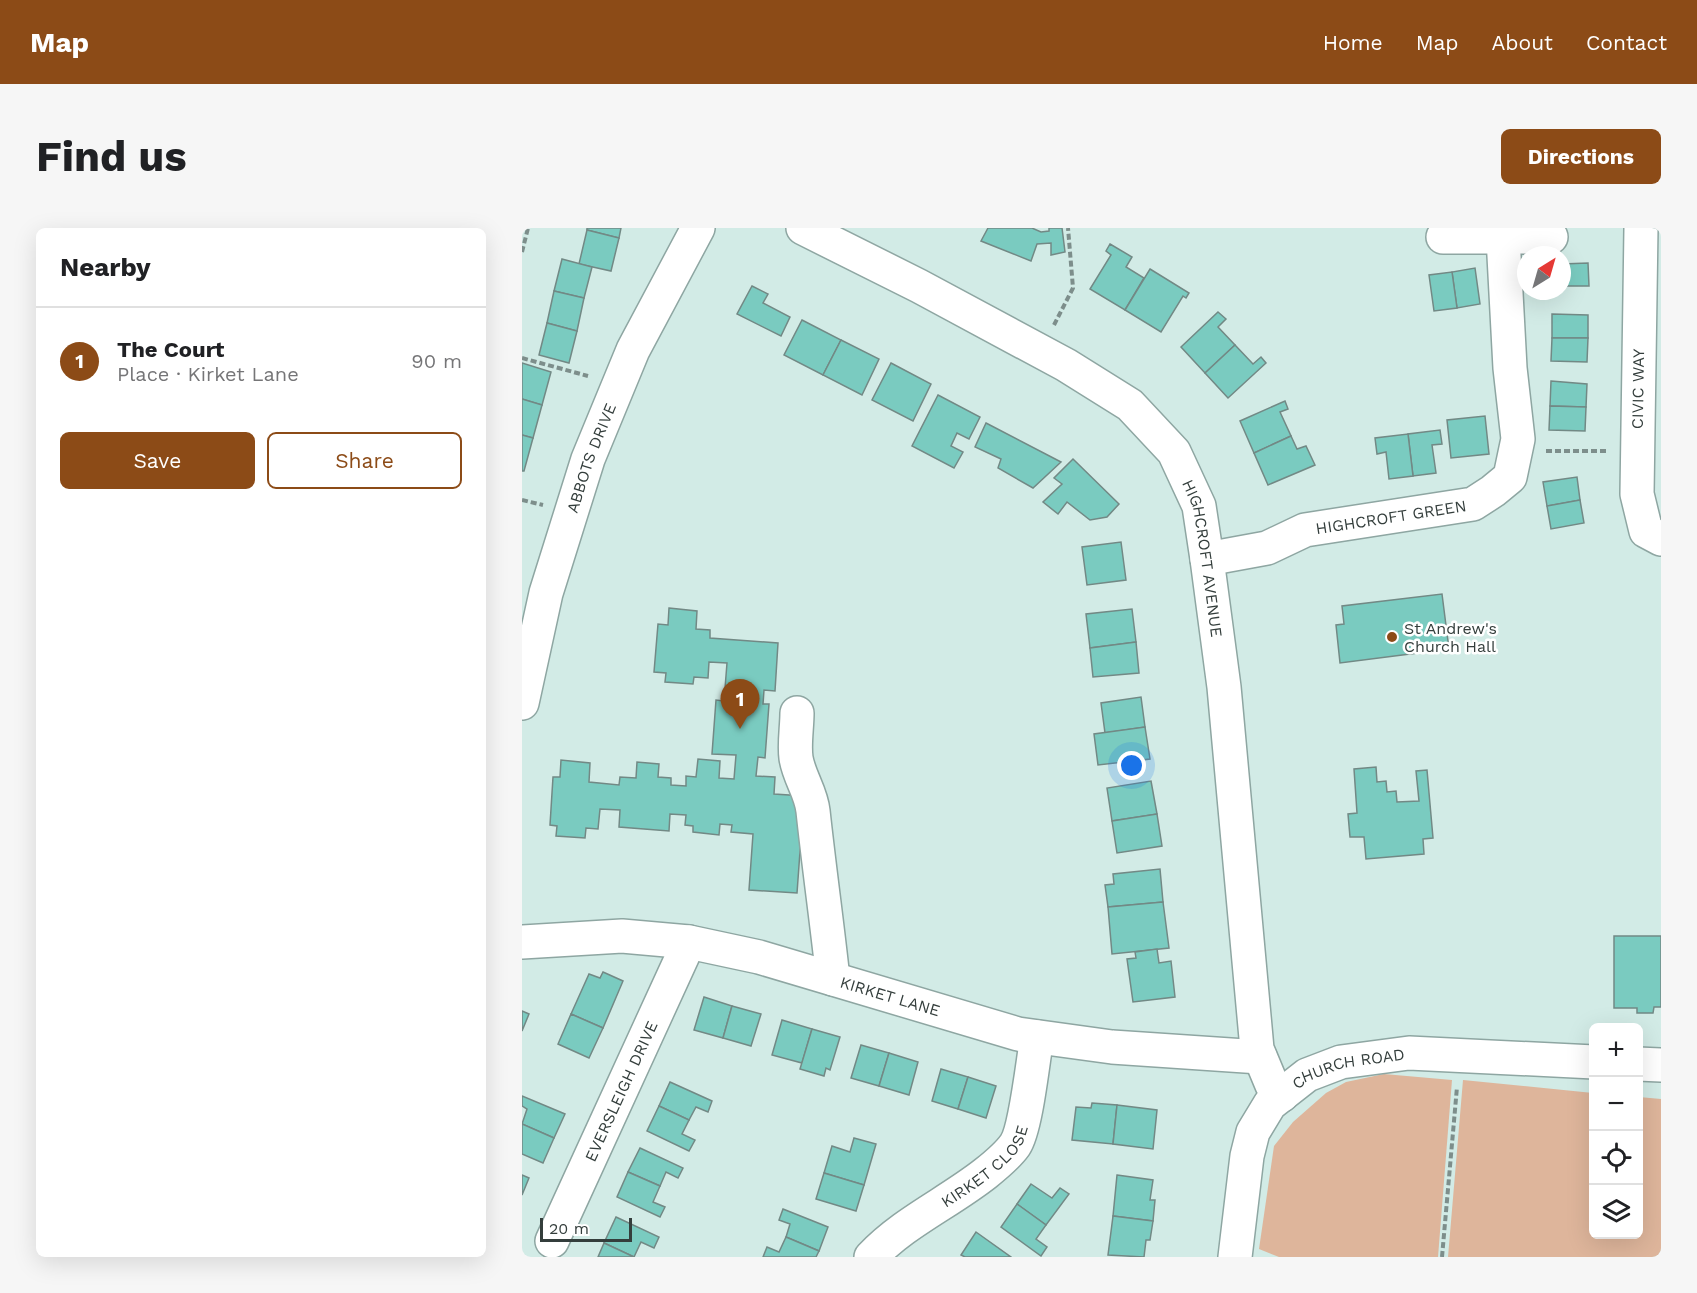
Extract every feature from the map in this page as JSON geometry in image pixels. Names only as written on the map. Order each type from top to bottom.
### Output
[{"type":"street","name":"ABBOTS DRIVE","points":[[522,703],[529,637],[546,593],[588,459],[633,350],[698,228]]},
{"type":"street","name":"HIGHCROFT AVENUE","points":[[802,228],[919,286],[1066,364],[1130,405],[1174,452],[1199,506],[1207,559],[1224,687],[1257,1049],[1272,1085],[1282,1095]]},
{"type":"street","name":"CIVIC WAY","points":[[1648,231],[1637,494],[1646,531],[1661,539]]},
{"type":"street","points":[[1443,237],[1551,237]]},
{"type":"street","name":"HIGHCROFT GREEN","points":[[1207,559],[1267,548],[1305,530],[1473,504],[1510,477],[1518,439],[1510,368],[1503,237]]},
{"type":"street","points":[[797,712],[796,757],[809,792],[812,809],[833,979]]},
{"type":"street","name":"KIRKET LANE","points":[[522,942],[622,936],[689,942],[759,957],[1018,1034],[1112,1047],[1260,1057]]},
{"type":"street","name":"EVERSLEIGH DRIVE","points":[[552,1241],[689,942]]},
{"type":"street","name":"KIRKET CLOSE","points":[[871,1257],[909,1224],[962,1192],[995,1166],[1016,1144],[1023,1120],[1037,1037]]},
{"type":"street","name":"CHURCH ROAD","points":[[1235,1257],[1246,1156],[1253,1132],[1270,1104],[1307,1075],[1341,1062],[1409,1053],[1589,1062]]},
{"type":"street","points":[[1643,1064],[1661,1065]]},
{"type":"path","points":[[522,252],[528,228]]},
{"type":"path","points":[[1040,351],[1073,288],[1068,228]]},
{"type":"path","points":[[522,358],[599,378]]},
{"type":"path","points":[[1516,451],[1637,451]]},
{"type":"path","points":[[1442,1257],[1460,1056]]},
{"type":"shaded area","points":[[1384,1074],[1452,1080],[1438,1257],[1279,1257],[1259,1249],[1274,1146],[1293,1122],[1326,1093],[1346,1082]]},
{"type":"shaded area","points":[[1463,1080],[1589,1093],[1589,1239],[1643,1239],[1643,1097],[1661,1099],[1661,1257],[1448,1257]]},
{"type":"building","points":[[587,228],[621,228],[619,238],[587,230]]},
{"type":"building","points":[[988,228],[1032,228],[1041,232],[1049,231],[1049,228],[1062,228],[1065,252],[1051,255],[1051,243],[1037,244],[1031,261],[981,241]]},
{"type":"building","points":[[587,230],[619,238],[611,271],[579,264]]},
{"type":"building","points":[[1110,244],[1132,257],[1126,267],[1144,278],[1125,310],[1090,289],[1111,255],[1106,251]]},
{"type":"building","points":[[562,259],[592,267],[584,298],[554,291]]},
{"type":"building","points":[[1588,263],[1589,286],[1571,286],[1571,264]]},
{"type":"building","points":[[1475,268],[1480,304],[1457,308],[1452,272]]},
{"type":"building","points":[[1150,269],[1189,293],[1186,298],[1183,296],[1161,332],[1125,310]]},
{"type":"building","points":[[1452,272],[1457,308],[1434,311],[1429,275]]},
{"type":"building","points":[[752,286],[768,294],[763,303],[790,317],[781,336],[737,314]]},
{"type":"building","points":[[554,291],[584,298],[577,331],[547,323]]},
{"type":"building","points":[[1218,312],[1226,319],[1218,327],[1235,345],[1205,373],[1181,347]]},
{"type":"building","points":[[1552,314],[1588,315],[1588,338],[1552,338]]},
{"type":"building","points":[[802,320],[841,340],[823,375],[784,355]]},
{"type":"building","points":[[547,323],[577,331],[569,363],[539,355]]},
{"type":"building","points":[[1552,338],[1588,338],[1587,362],[1551,361]]},
{"type":"building","points":[[841,340],[879,359],[862,395],[823,375]]},
{"type":"building","points":[[1235,345],[1253,364],[1261,357],[1266,363],[1228,398],[1205,373]]},
{"type":"building","points":[[522,363],[551,372],[542,405],[522,399]]},
{"type":"building","points":[[891,363],[931,384],[913,421],[872,400]]},
{"type":"building","points":[[1551,381],[1587,384],[1586,407],[1550,406]]},
{"type":"building","points":[[938,395],[980,417],[969,439],[957,433],[951,446],[963,452],[954,468],[912,446]]},
{"type":"building","points":[[522,399],[542,405],[533,438],[522,435]]},
{"type":"building","points":[[1285,401],[1288,409],[1280,412],[1291,436],[1254,453],[1240,421]]},
{"type":"building","points":[[1550,406],[1586,407],[1585,431],[1549,430]]},
{"type":"building","points":[[1485,416],[1489,454],[1451,458],[1447,420]]},
{"type":"building","points":[[986,423],[1061,462],[1033,488],[998,468],[1001,459],[975,447]]},
{"type":"building","points":[[1440,430],[1442,444],[1432,445],[1436,473],[1413,476],[1408,434]]},
{"type":"building","points":[[1408,434],[1413,476],[1389,479],[1386,452],[1377,454],[1375,438]]},
{"type":"building","points":[[522,435],[533,438],[524,471],[522,471]]},
{"type":"building","points":[[1291,436],[1297,449],[1306,446],[1315,465],[1268,485],[1254,453]]},
{"type":"building","points":[[1073,459],[1119,504],[1107,517],[1090,520],[1067,502],[1058,514],[1043,502],[1062,484],[1054,478]]},
{"type":"building","points":[[1577,477],[1580,500],[1547,506],[1543,482]]},
{"type":"building","points":[[1580,500],[1584,523],[1551,529],[1547,506]]},
{"type":"building","points":[[1121,542],[1126,580],[1087,585],[1082,547]]},
{"type":"building","name":"St Andrew's Church Hall","points":[[1442,594],[1449,649],[1340,663],[1336,625],[1344,624],[1342,606]]},
{"type":"building","points":[[669,608],[697,611],[696,629],[710,630],[710,638],[778,643],[775,691],[764,690],[763,704],[769,704],[765,758],[758,757],[756,776],[775,777],[774,794],[804,796],[797,893],[749,890],[753,834],[731,832],[732,825],[720,824],[719,835],[693,832],[693,826],[685,825],[686,815],[670,814],[669,831],[619,827],[620,810],[600,809],[598,829],[586,828],[585,838],[556,836],[557,826],[550,825],[553,777],[560,777],[561,760],[590,763],[589,782],[619,785],[620,777],[636,778],[637,762],[659,764],[658,777],[671,778],[671,785],[686,786],[686,776],[696,777],[698,759],[720,761],[719,778],[734,779],[736,755],[712,754],[716,700],[724,701],[727,663],[709,662],[708,678],[694,677],[693,684],[665,682],[666,673],[654,672],[658,624],[668,625]]},
{"type":"building","points":[[1132,609],[1136,642],[1090,648],[1086,614]]},
{"type":"building","points":[[1136,642],[1139,673],[1093,677],[1090,648]]},
{"type":"building","points":[[1141,697],[1145,727],[1105,733],[1101,703]]},
{"type":"building","points":[[1145,727],[1150,759],[1098,765],[1094,734]]},
{"type":"building","points":[[1376,767],[1377,782],[1386,781],[1387,792],[1396,791],[1397,802],[1419,801],[1416,771],[1427,770],[1433,838],[1423,839],[1424,854],[1366,859],[1364,837],[1350,837],[1348,814],[1357,813],[1354,769]]},
{"type":"building","points":[[1151,781],[1157,814],[1112,821],[1107,788]]},
{"type":"building","points":[[1157,814],[1162,846],[1117,853],[1112,821]]},
{"type":"building","points":[[1160,869],[1163,902],[1108,907],[1105,885],[1114,884],[1113,874]]},
{"type":"building","points":[[1163,902],[1169,948],[1112,954],[1108,907]]},
{"type":"building","points":[[1614,936],[1661,936],[1661,1007],[1654,1007],[1653,1013],[1637,1013],[1637,1008],[1614,1008]]},
{"type":"building","points":[[1157,949],[1159,963],[1171,961],[1175,997],[1133,1002],[1127,959],[1136,958],[1135,952]]},
{"type":"building","points":[[603,972],[623,981],[603,1028],[571,1014],[589,974],[600,978]]},
{"type":"building","points":[[704,997],[732,1006],[723,1038],[694,1030]]},
{"type":"building","points":[[732,1006],[761,1014],[751,1046],[723,1038]]},
{"type":"building","points":[[522,1011],[529,1014],[522,1031]]},
{"type":"building","points":[[571,1014],[603,1028],[589,1058],[558,1044]]},
{"type":"building","points":[[782,1020],[812,1029],[802,1063],[772,1055]]},
{"type":"building","points":[[812,1029],[840,1037],[830,1070],[826,1068],[824,1076],[800,1069]]},
{"type":"building","points":[[861,1045],[889,1053],[879,1086],[851,1078]]},
{"type":"building","points":[[889,1053],[918,1062],[909,1095],[879,1086]]},
{"type":"building","points":[[941,1069],[968,1077],[958,1109],[932,1101]]},
{"type":"building","points":[[968,1077],[996,1086],[986,1118],[958,1109]]},
{"type":"building","points":[[670,1082],[712,1101],[708,1112],[696,1107],[689,1120],[659,1106]]},
{"type":"building","points":[[522,1096],[565,1114],[554,1138],[522,1124],[527,1109],[522,1106]]},
{"type":"building","points":[[1092,1103],[1117,1105],[1113,1144],[1072,1140],[1076,1107],[1091,1108]]},
{"type":"building","points":[[1117,1105],[1157,1110],[1153,1149],[1113,1144]]},
{"type":"building","points":[[659,1106],[689,1120],[682,1134],[695,1140],[689,1151],[647,1131]]},
{"type":"building","points":[[522,1124],[554,1138],[543,1163],[522,1154]]},
{"type":"building","points":[[854,1138],[876,1144],[864,1185],[824,1173],[832,1146],[850,1152]]},
{"type":"building","points":[[640,1148],[683,1168],[678,1178],[666,1172],[660,1186],[628,1172]]},
{"type":"building","points":[[628,1172],[660,1186],[653,1202],[665,1207],[660,1217],[617,1197]]},
{"type":"building","points":[[824,1173],[864,1185],[856,1211],[816,1199]]},
{"type":"building","points":[[522,1175],[529,1178],[522,1195]]},
{"type":"building","points":[[1117,1175],[1153,1180],[1150,1200],[1155,1200],[1153,1221],[1113,1216]]},
{"type":"building","points":[[1031,1184],[1052,1198],[1060,1188],[1069,1194],[1046,1225],[1017,1204]]},
{"type":"building","points":[[1017,1204],[1046,1225],[1036,1239],[1047,1247],[1041,1256],[1001,1227]]},
{"type":"building","points":[[783,1209],[828,1227],[819,1251],[786,1237],[790,1224],[779,1220]]},
{"type":"building","points":[[1113,1216],[1153,1221],[1150,1240],[1146,1240],[1144,1257],[1108,1255]]},
{"type":"building","points":[[616,1217],[659,1237],[654,1248],[641,1242],[634,1257],[604,1243]]},
{"type":"building","points":[[976,1232],[1011,1257],[965,1257],[961,1255]]},
{"type":"building","points":[[786,1237],[819,1251],[816,1257],[763,1257],[767,1247],[779,1252]]},
{"type":"building","points":[[604,1243],[634,1257],[598,1257]]},
{"type":"place","name":"St Andrew's Church Hall","points":[[1392,637]]},
{"type":"place","name":"The Court","points":[[740,729]]}]
